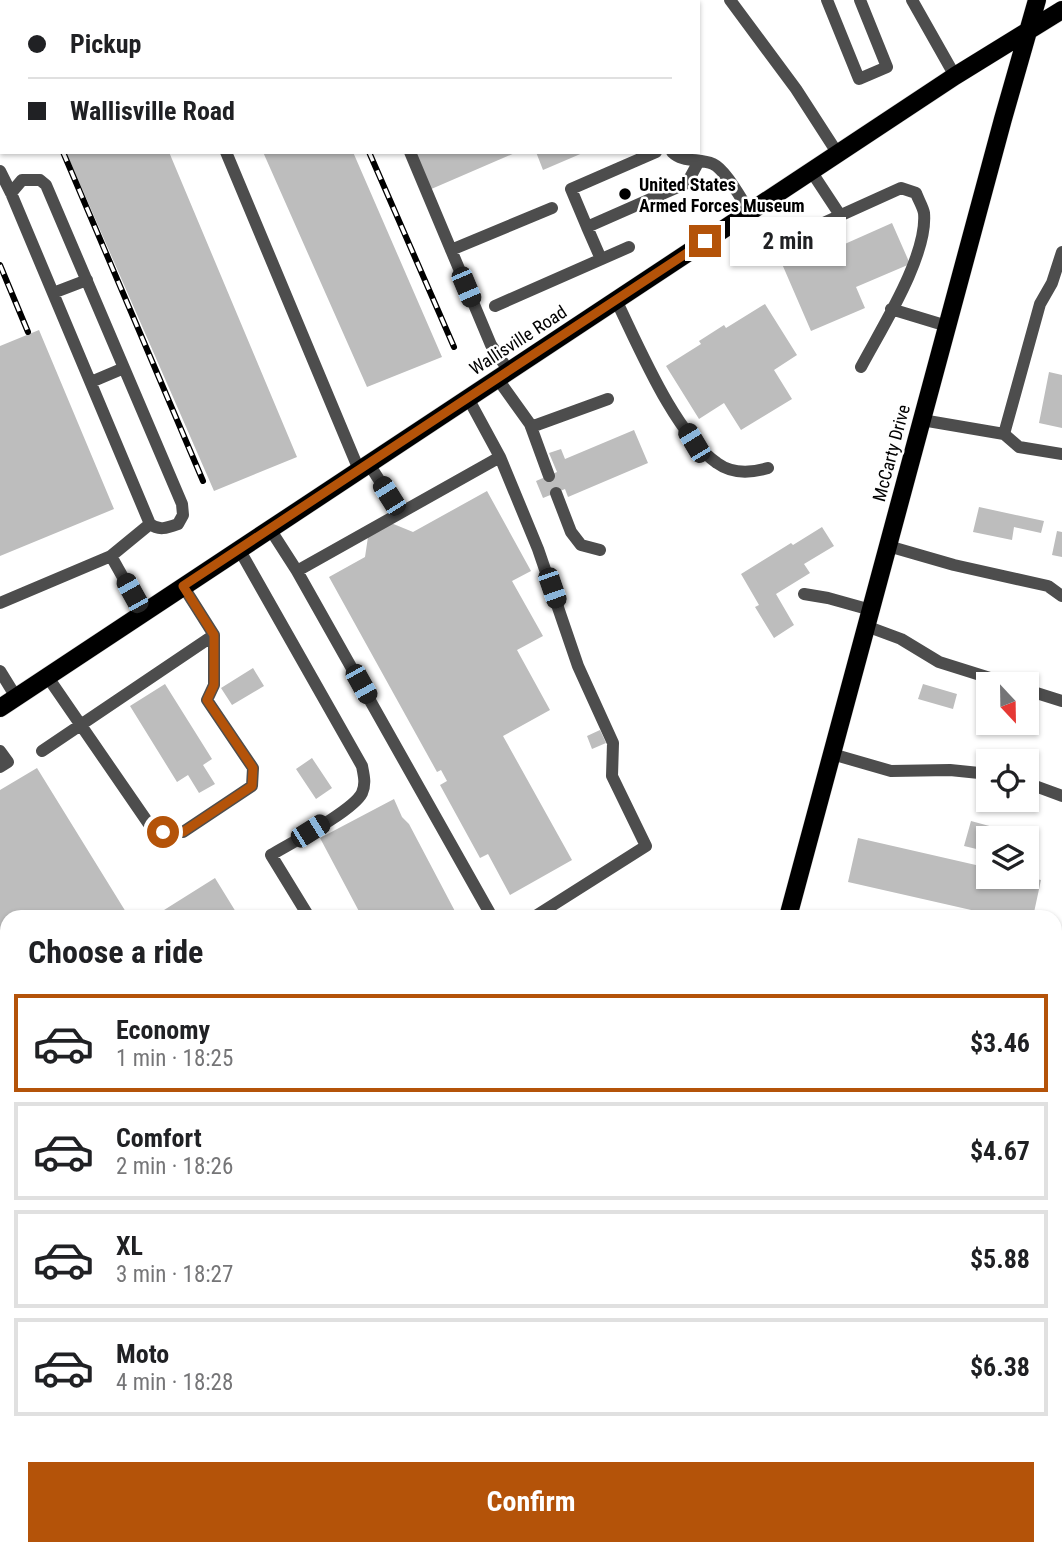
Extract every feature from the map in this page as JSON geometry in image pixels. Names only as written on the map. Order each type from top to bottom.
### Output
[{"type":"main road","name":"McCarty Drive","points":[[794,910],[832,754],[1037,0]]},
{"type":"main road","name":"Wallisville Road","points":[[0,708],[955,76],[1062,10]]},
{"type":"street","points":[[730,0],[796,89],[838,154]]},
{"type":"street","points":[[827,0],[859,79],[887,67],[860,0]]},
{"type":"street","points":[[912,0],[955,76]]},
{"type":"street","points":[[227,154],[364,467],[400,513]]},
{"type":"street","points":[[411,154],[503,375],[531,427],[549,475]]},
{"type":"street","points":[[601,259],[571,189],[651,154]]},
{"type":"street","points":[[674,154],[678,158],[712,164],[721,170],[750,212]]},
{"type":"street","points":[[587,227],[687,183],[699,161]]},
{"type":"street","points":[[0,171],[150,524],[156,529],[167,529],[178,524],[183,515],[182,504],[46,185],[40,180],[22,180],[11,193]]},
{"type":"street","points":[[811,171],[840,215]]},
{"type":"street","points":[[786,240],[901,188],[916,193],[924,213],[920,246],[914,266],[861,367]]},
{"type":"street","points":[[451,250],[552,208]]},
{"type":"street","points":[[495,306],[629,247]]},
{"type":"street","points":[[1004,434],[1040,304],[1052,283],[1062,252]]},
{"type":"street","points":[[53,293],[87,280]]},
{"type":"street","points":[[616,300],[654,378],[694,443],[719,465],[748,473],[768,468]]},
{"type":"street","points":[[891,309],[947,326]]},
{"type":"street","points":[[90,382],[124,368]]},
{"type":"street","points":[[468,398],[499,457],[538,549],[578,666],[612,743],[612,776],[646,846],[545,910]]},
{"type":"street","points":[[531,427],[608,399]]},
{"type":"street","points":[[922,420],[1004,434],[1019,447],[1062,454]]},
{"type":"street","points":[[297,571],[499,457]]},
{"type":"street","points":[[556,493],[571,532],[581,545],[600,550]]},
{"type":"street","points":[[0,603],[111,556],[150,524]]},
{"type":"street","points":[[270,529],[297,571],[488,910]]},
{"type":"street","points":[[888,546],[954,565],[1048,586],[1062,596]]},
{"type":"street","points":[[239,549],[362,766],[365,784],[360,796],[349,807],[271,855],[305,910]]},
{"type":"street","points":[[111,556],[143,613]]},
{"type":"street","points":[[47,676],[151,827],[163,832],[183,832],[252,786],[253,768],[207,700],[214,685],[214,635],[183,586]]},
{"type":"street","points":[[804,594],[828,598],[869,618],[939,662],[976,674]]},
{"type":"street","points":[[42,751],[214,635]]},
{"type":"street","points":[[0,671],[16,697]]},
{"type":"street","points":[[1040,694],[1062,701]]},
{"type":"street","points":[[0,751],[8,762],[0,767]]},
{"type":"street","points":[[832,754],[891,771],[950,770],[976,773]]},
{"type":"street","points":[[1039,787],[1062,796]]},
{"type":"building","points":[[67,154],[170,154],[297,457],[214,491]]},
{"type":"building","points":[[264,154],[354,154],[442,357],[367,387]]},
{"type":"building","points":[[413,154],[512,154],[429,190]]},
{"type":"building","points":[[537,154],[580,154],[543,170]]},
{"type":"building","points":[[892,223],[910,264],[856,287],[865,308],[811,331],[776,250],[830,227],[838,247]]},
{"type":"building","points":[[765,304],[797,355],[774,370],[792,399],[741,430],[724,403],[699,419],[666,366],[701,344],[699,341],[724,325],[726,328]]},
{"type":"building","points":[[39,330],[114,509],[0,556],[0,346]]},
{"type":"building","points":[[1049,372],[1062,375],[1062,428],[1039,423]]},
{"type":"building","points":[[634,430],[648,463],[568,497],[565,489],[543,498],[536,481],[557,472],[549,453],[561,449],[565,459]]},
{"type":"building","points":[[487,491],[531,571],[512,581],[543,636],[517,650],[550,710],[503,736],[572,860],[510,895],[488,854],[480,858],[440,785],[447,781],[441,770],[437,772],[329,577],[365,557],[368,537],[391,523],[413,532]]},
{"type":"building","points":[[979,507],[1044,521],[1041,533],[1014,527],[1012,540],[973,532]]},
{"type":"building","points":[[822,527],[834,546],[804,564],[810,573],[776,594],[794,625],[774,638],[755,607],[759,605],[741,574]]},
{"type":"building","points":[[1057,531],[1062,532],[1062,557],[1052,555]]},
{"type":"building","points":[[253,668],[264,686],[232,705],[221,688]]},
{"type":"building","points":[[165,684],[212,759],[203,765],[215,784],[199,793],[188,775],[177,782],[130,706]]},
{"type":"building","points":[[923,684],[957,694],[953,709],[918,699]]},
{"type":"building","points":[[600,730],[606,743],[592,749],[587,736]]},
{"type":"building","points":[[312,758],[332,788],[316,799],[296,769]]},
{"type":"building","points":[[37,768],[125,910],[0,910],[0,790]]},
{"type":"building","points":[[394,799],[454,910],[358,910],[320,838]]},
{"type":"building","points":[[971,821],[990,826],[976,826],[976,849],[964,846]]},
{"type":"building","points":[[858,838],[976,865],[976,889],[1039,889],[1041,880],[1035,910],[971,910],[848,882]]},
{"type":"building","points":[[215,878],[235,910],[164,910]]},
{"type":"railway","points":[[64,154],[203,481]]},
{"type":"railway","points":[[370,154],[454,347]]},
{"type":"railway","points":[[0,265],[28,332]]},
{"type":"place","name":"United States Armed Forces Museum","points":[[625,194]]},
{"type":"route","points":[[163,832],[183,832],[252,786],[253,768],[207,700],[214,685],[214,635],[183,586],[705,241]]}]
